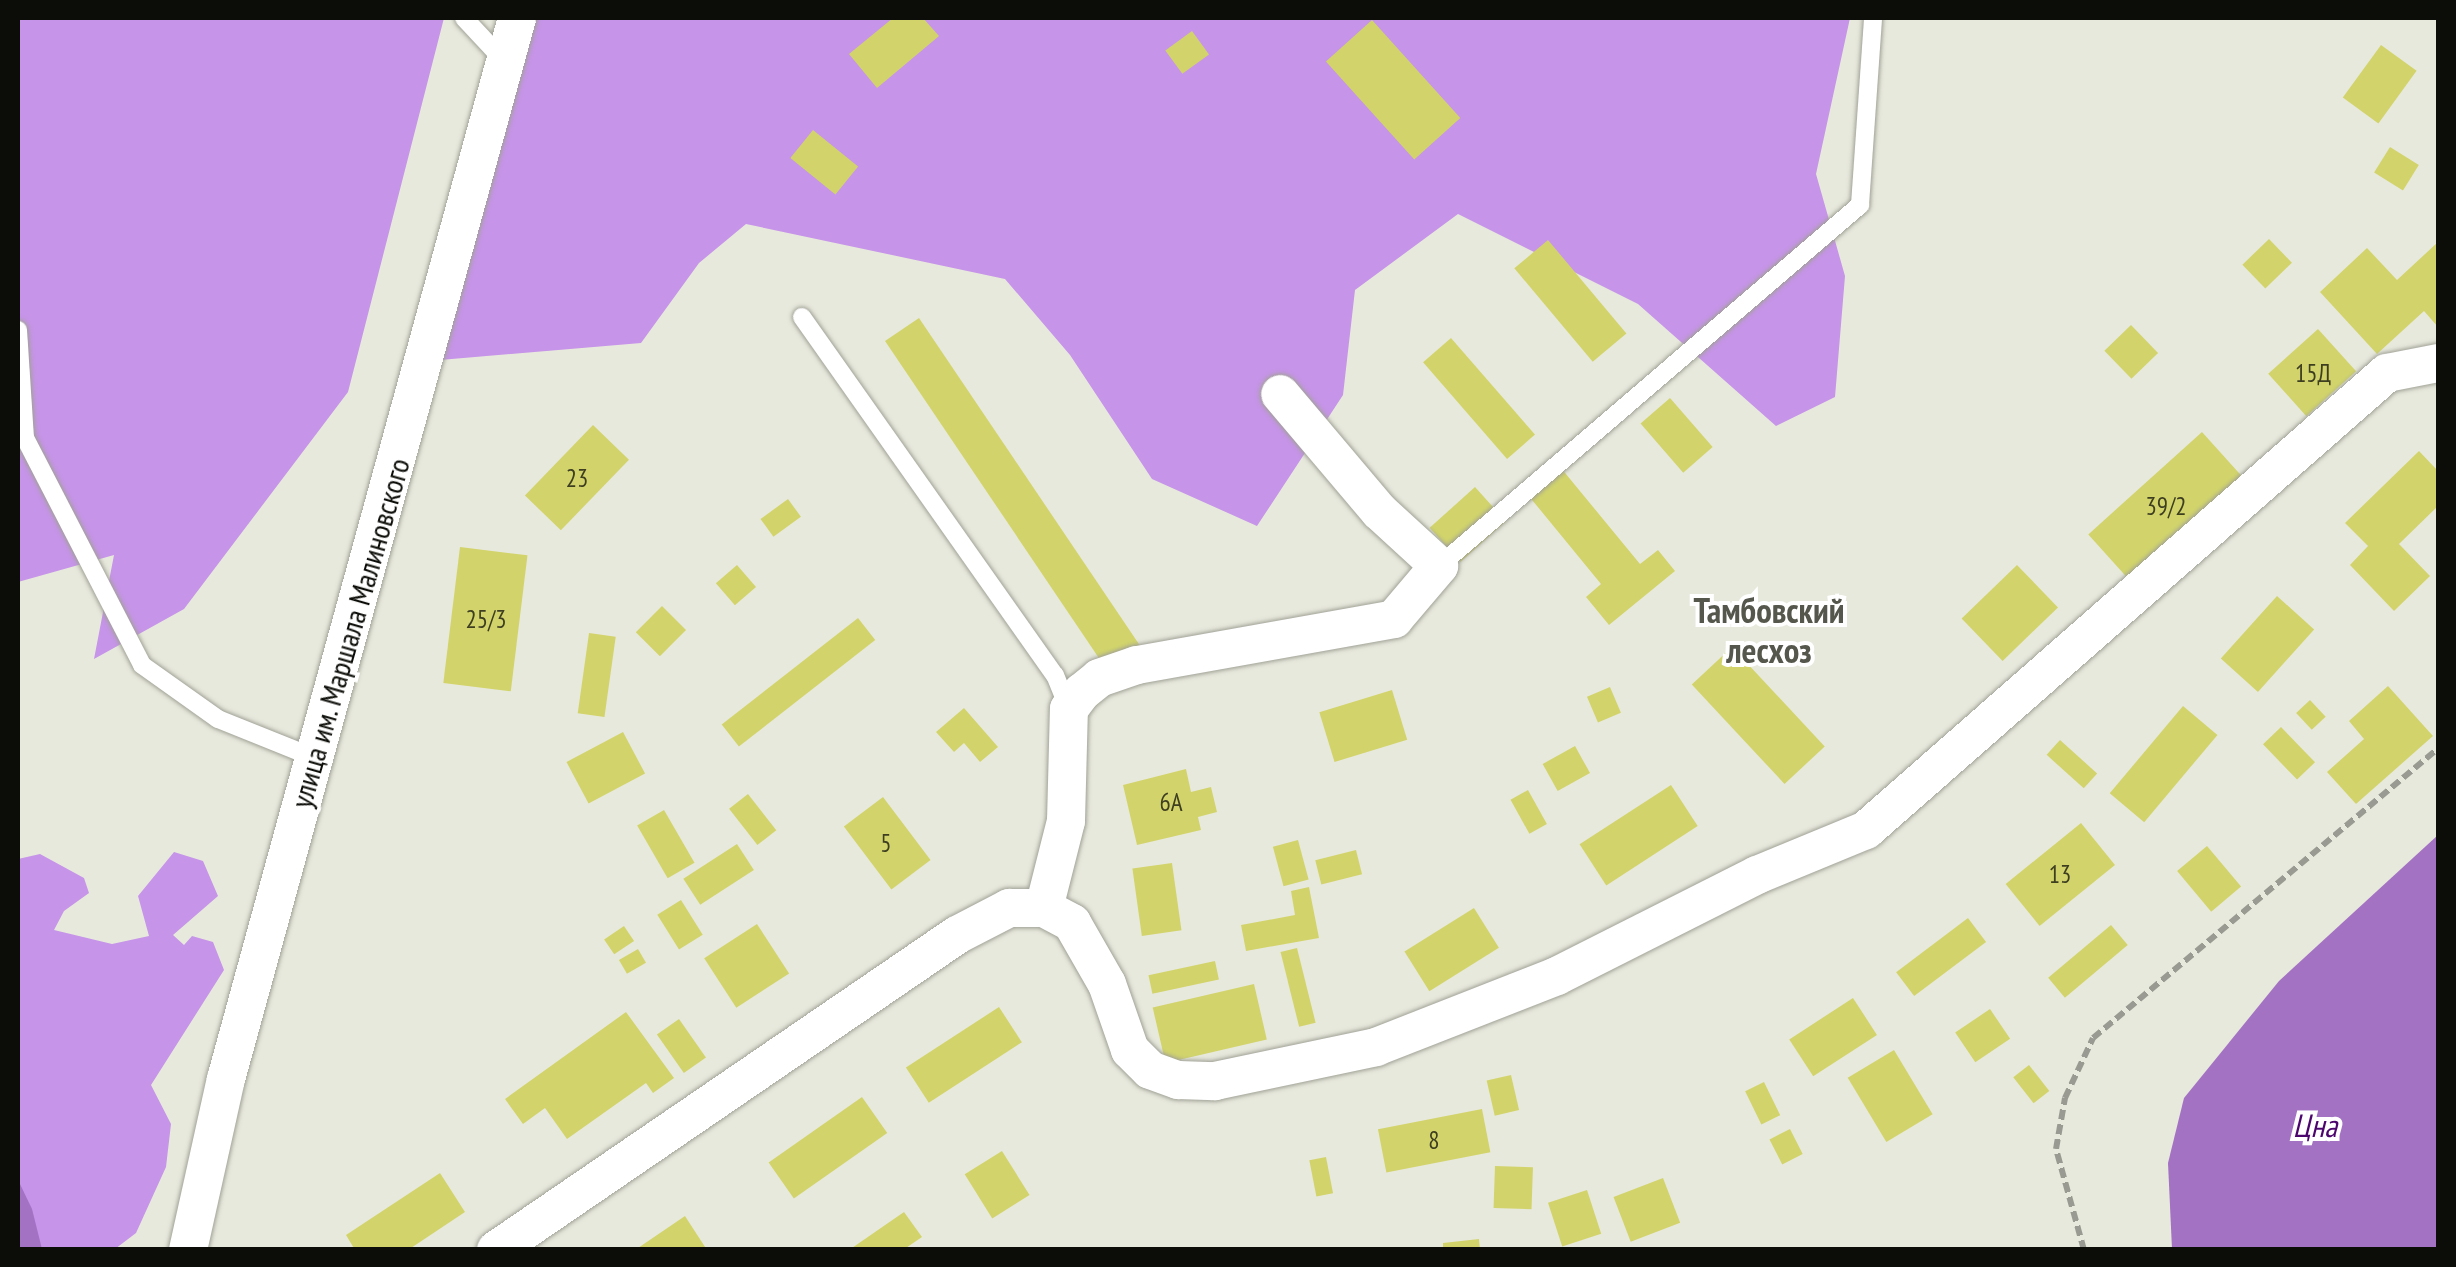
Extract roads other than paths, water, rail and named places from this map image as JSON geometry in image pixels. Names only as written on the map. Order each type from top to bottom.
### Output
[{"type":"street","name":"улица им. Маршала Малиновского","points":[[188,1250],[226,1079],[509,66],[517,18]]},
{"type":"street","points":[[496,1250],[958,935],[1009,908],[1044,908],[1072,923],[1086,946],[1130,1050],[1150,1070],[1178,1080],[1215,1081],[1294,1067],[1448,1024],[1866,830],[2387,373],[2438,363]]},
{"type":"street","points":[[1044,908],[1066,821],[1069,709],[1099,678],[1137,665],[1394,618],[1439,566],[1378,511],[1280,394]]},
{"type":"lane","points":[[464,18],[509,66]]},
{"type":"lane","points":[[1439,566],[1860,205],[1873,18]]},
{"type":"lane","points":[[802,316],[1055,676],[1069,709]]},
{"type":"lane","points":[[18,330],[25,438],[142,666],[218,719],[316,758]]},
{"type":"water","name":"Цна","points":[[2438,835],[2438,1249],[2172,1249],[2168,1163],[2184,1098],[2279,981]]},
{"type":"water","points":[[18,1180],[32,1209],[42,1249],[18,1249]]},
{"type":"district","name":"Тамбовский лесхоз","points":[[1769,630]]}]
